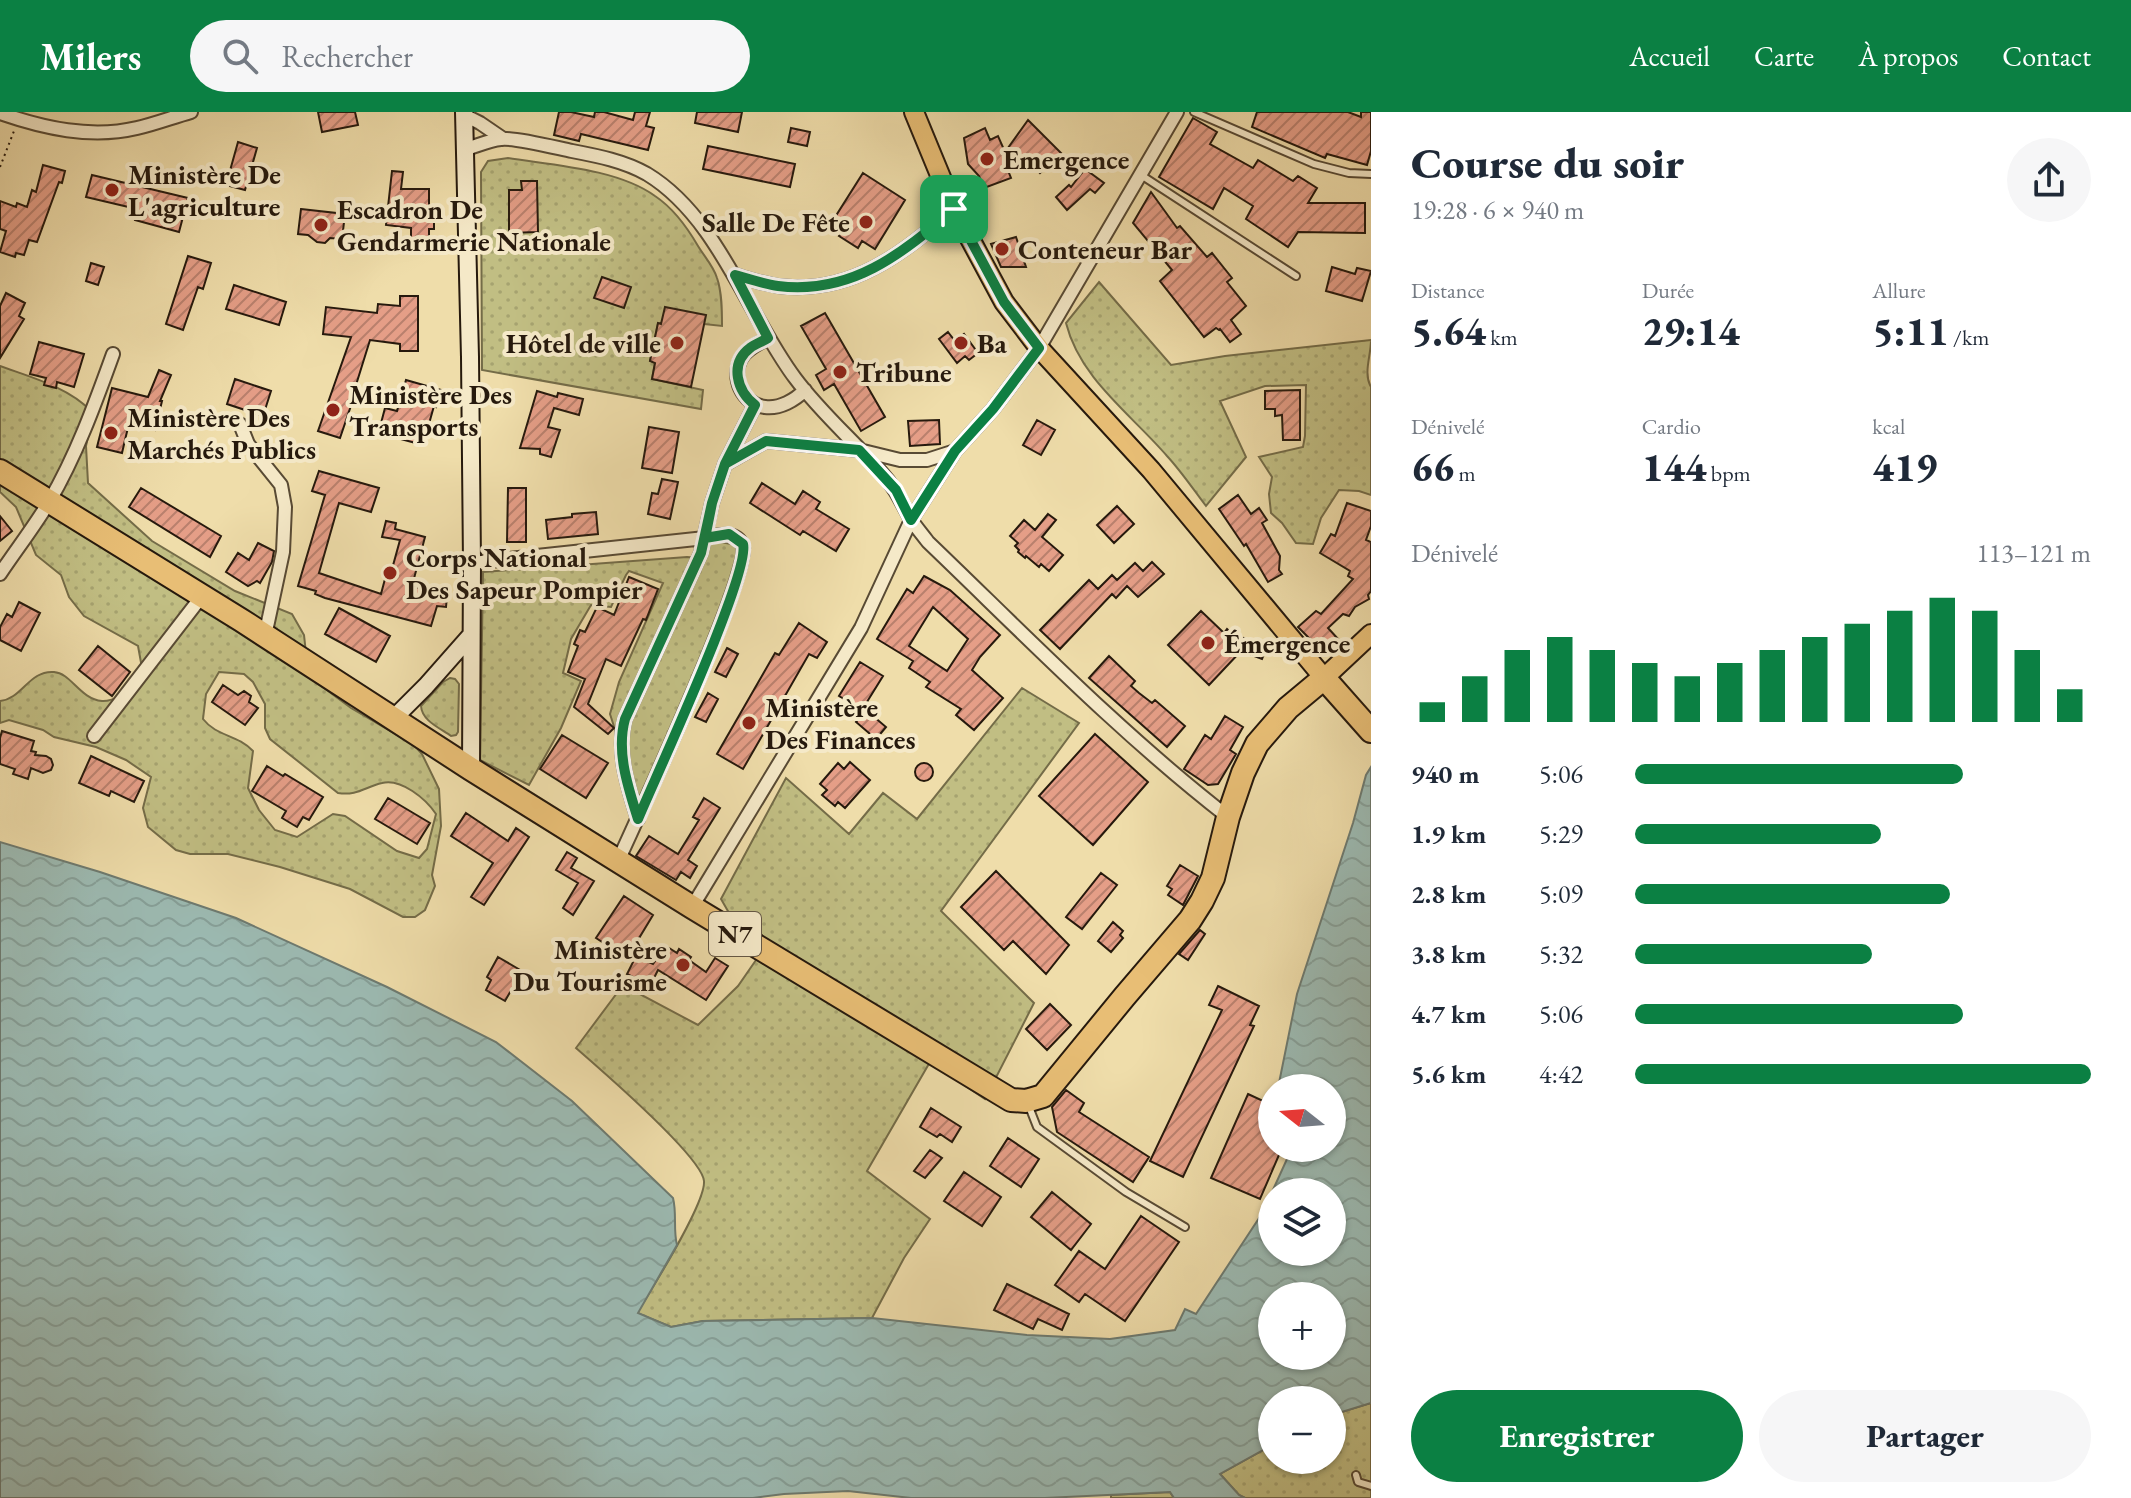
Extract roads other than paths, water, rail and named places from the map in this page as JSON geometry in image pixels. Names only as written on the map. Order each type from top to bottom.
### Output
[{"type":"highway","name":"N7","points":[[0,471],[692,907],[1011,1100],[1026,1101]]},
{"type":"highway","points":[[1026,1101],[1043,1096],[1190,920],[1213,878],[1243,773],[1257,744],[1288,708],[1324,678],[1367,726]]},
{"type":"main road","points":[[914,112],[954,209],[1004,302],[1039,348],[1151,470],[1324,678],[1371,634]]},
{"type":"street","points":[[0,113],[66,131],[98,133],[135,129],[191,112]]},
{"type":"street","points":[[692,907],[861,628],[911,520],[955,451],[993,409],[1039,348],[1177,112]]},
{"type":"street","points":[[464,114],[502,138],[619,161],[669,189],[696,220],[735,275],[768,338],[805,390],[896,490],[911,520],[928,542],[1089,697],[1228,817]]},
{"type":"street","points":[[464,114],[472,563],[471,769]]},
{"type":"street","points":[[466,149],[502,138]]},
{"type":"street","points":[[735,275],[776,286],[810,287],[843,281],[872,270],[903,250],[954,209]]},
{"type":"street","points":[[768,338],[749,349],[738,367],[737,378],[746,398],[755,405],[777,407],[796,399],[805,390]]},
{"type":"street","points":[[0,574],[49,502],[67,467],[113,354]]},
{"type":"street","points":[[638,819],[626,777],[622,729],[701,553],[725,464],[755,405]]},
{"type":"street","points":[[240,424],[248,444],[281,485],[285,507],[283,552],[265,636]]},
{"type":"street","points":[[725,464],[766,441],[859,450],[900,460],[927,460],[955,451]]},
{"type":"street","points":[[472,563],[729,534],[743,544],[740,570],[711,650],[618,861]]},
{"type":"street","points":[[94,736],[202,596]]},
{"type":"street","points":[[394,718],[471,635]]},
{"type":"lane","points":[[1194,112],[1314,164],[1349,173],[1371,174]]},
{"type":"lane","points":[[1141,175],[1296,276]]},
{"type":"lane","points":[[1026,1101],[1037,1127],[1126,1192],[1185,1227]]},
{"type":"lane","points":[[1356,1475],[1358,1482],[1371,1486]]},
{"type":"water","points":[[1371,767],[1371,1403],[1346,1411],[1346,1386],[1258,1386],[1258,1453],[1220,1474],[1245,1498],[1174,1498],[1170,1492],[1045,1498],[911,1498],[848,1491],[753,1498],[0,1498],[0,842],[236,918],[387,987],[496,1042],[572,1101],[673,1198],[677,1245],[638,1313],[671,1327],[703,1321],[872,1318],[1027,1335],[1110,1339],[1175,1330],[1185,1309],[1196,1314],[1258,1220],[1258,1266],[1346,1266],[1346,1178],[1278,1178],[1286,1162],[1346,1162],[1346,1074],[1281,1074],[1297,994]]},
{"type":"place","name":"Emergence","points":[[987,159]]},
{"type":"place","name":"Ministère De L'agriculture","points":[[112,190]]},
{"type":"place","name":"Salle De Fête","points":[[866,222]]},
{"type":"place","name":"Escadron De Gendarmerie Nationale","points":[[321,225]]},
{"type":"place","name":"Conteneur Bar","points":[[1002,249]]},
{"type":"place","name":"Hôtel de ville","points":[[677,343]]},
{"type":"place","name":"Ba","points":[[961,343]]},
{"type":"place","name":"Tribune","points":[[840,372]]},
{"type":"place","name":"Ministère Des Transports","points":[[333,410]]},
{"type":"place","name":"Ministère Des Marchés Publics","points":[[111,433]]},
{"type":"place","name":"Corps National Des Sapeur Pompier","points":[[390,573]]},
{"type":"place","name":"Émergence","points":[[1208,643]]},
{"type":"place","name":"Ministère Des Finances","points":[[749,723]]},
{"type":"place","name":"Ministère Du Tourisme","points":[[683,965]]}]
